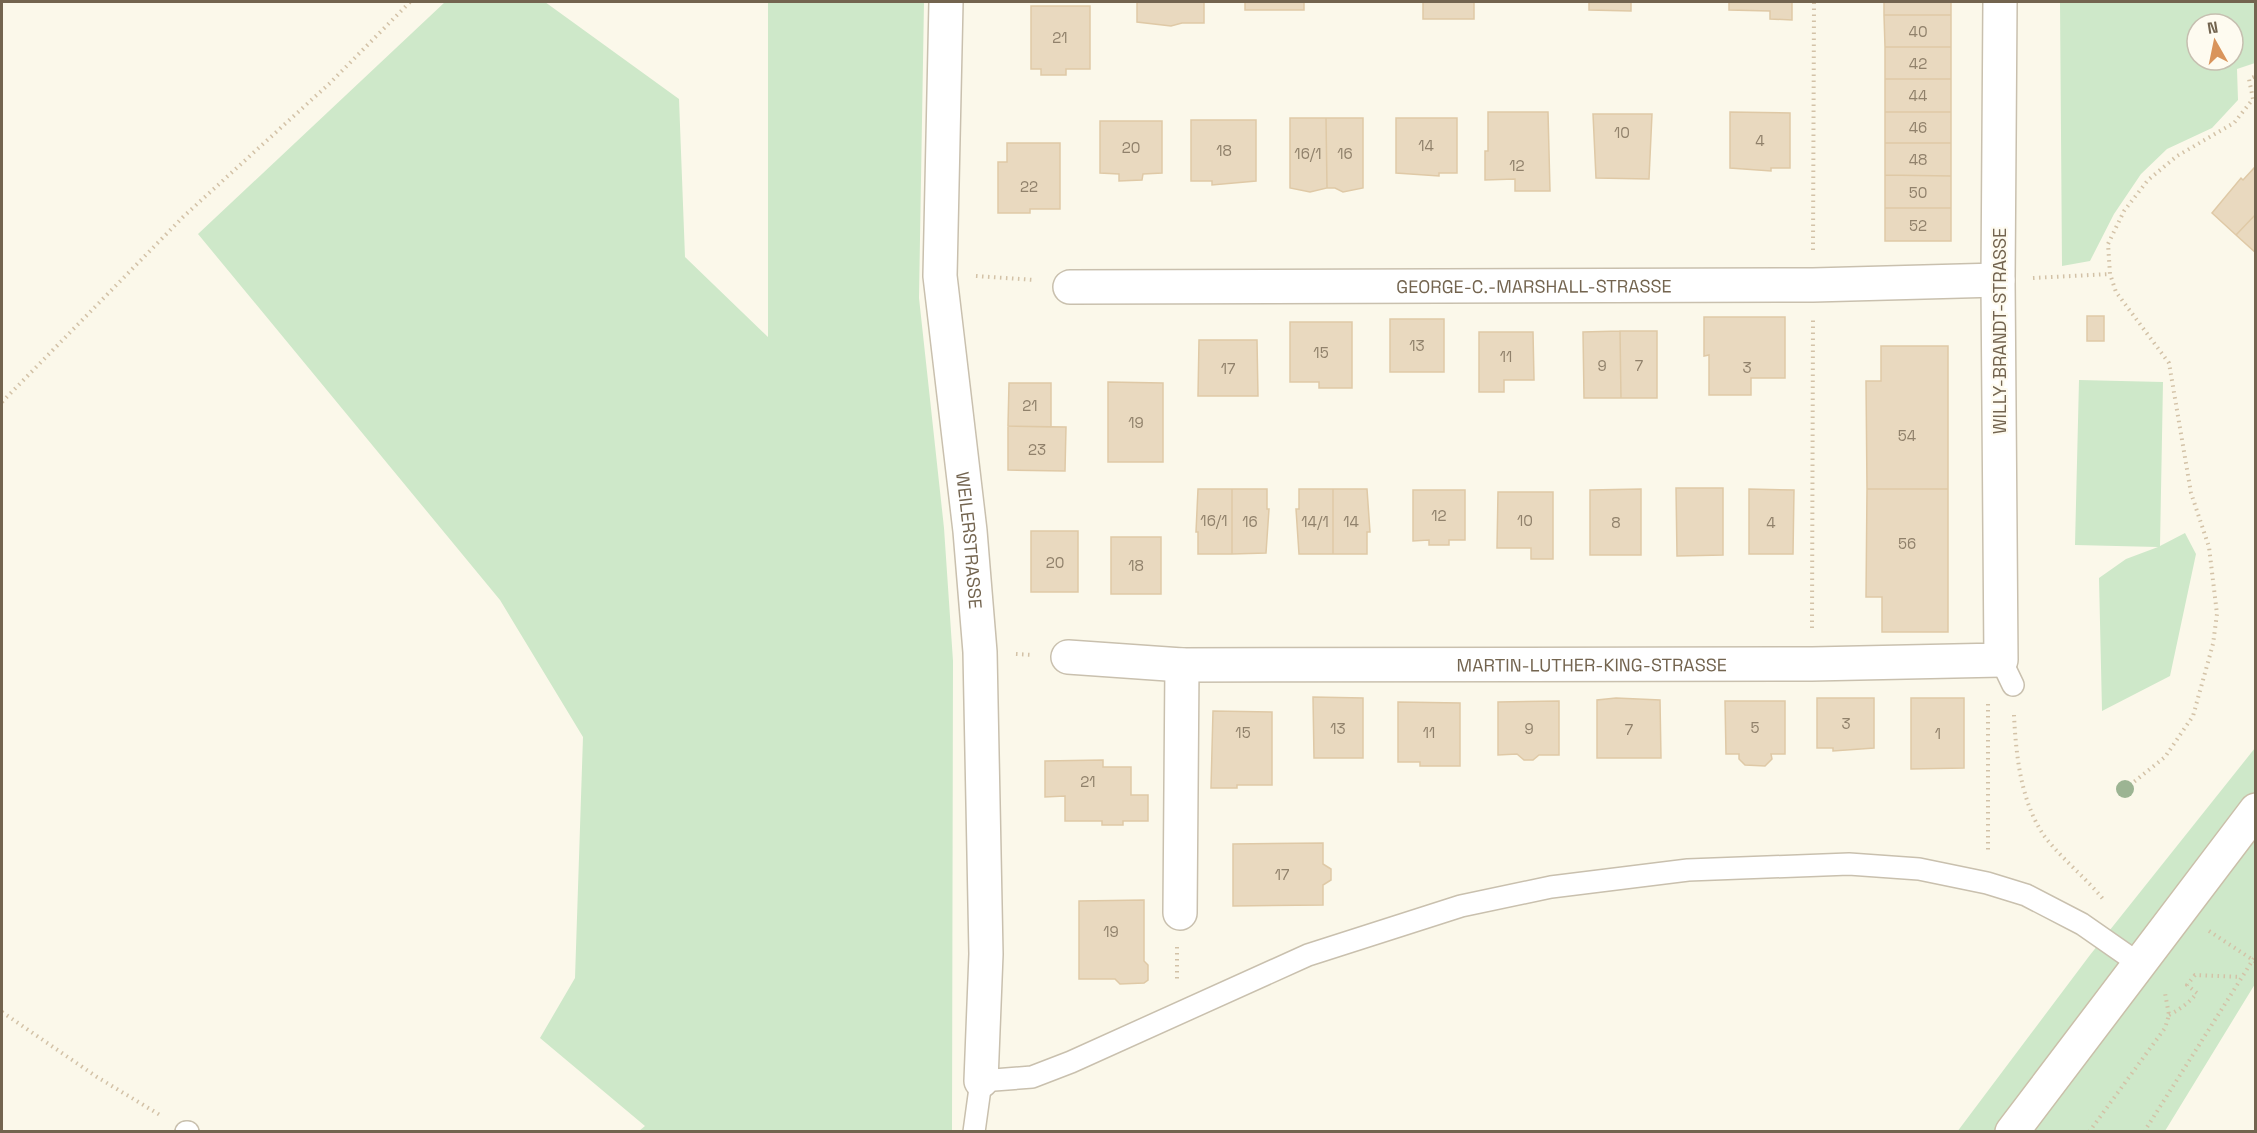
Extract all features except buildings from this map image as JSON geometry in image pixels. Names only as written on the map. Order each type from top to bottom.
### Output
[{"type":"street","name":"WEILERSTRASSE","points":[[946,2],[940,276],[970,531],[980,652],[986,954],[981,1082]]},
{"type":"street","name":"WILLY-BRANDT-STRASSE","points":[[2000,2],[1998,280],[2007,672]]},
{"type":"street","name":"GEORGE-C.-MARSHALL-STRASSE","points":[[1070,287],[1813,285],[1998,280]]},
{"type":"street","name":"MARTIN-LUTHER-KING-STRASSE","points":[[1068,657],[1182,666],[1812,664],[2007,672]]},
{"type":"street","points":[[1180,913],[1182,666]]},
{"type":"street","points":[[2012,1131],[2178,909],[2256,810]]},
{"type":"lane","points":[[974,1131],[981,1082],[1032,1077],[1179,1015],[1308,955],[1461,906],[1551,887],[1688,870],[1849,864],[1919,869],[1987,883],[2026,896],[2082,924],[2138,963]]},
{"type":"path","points":[[2,402],[184,216],[330,83],[410,2]]},
{"type":"path","points":[[1812,664],[1814,2]]},
{"type":"path","points":[[2125,789],[2164,757],[2193,716],[2213,645],[2217,614],[2209,547],[2191,493],[2169,363],[2116,292],[2110,274],[2108,244],[2124,212],[2148,180],[2177,156],[2235,123],[2254,100],[2249,79],[2256,76]]},
{"type":"path","points":[[1998,280],[2110,274]]},
{"type":"path","points":[[940,276],[1021,277],[1070,287]]},
{"type":"path","points":[[980,652],[1068,657]]},
{"type":"path","points":[[1987,883],[1988,691],[2007,672]]},
{"type":"path","points":[[2007,672],[2020,772],[2031,811],[2045,836],[2104,901]]},
{"type":"path","points":[[2178,909],[2254,961]]},
{"type":"path","points":[[1179,1015],[1176,955],[1180,913]]},
{"type":"path","points":[[2144,1131],[2256,955]]},
{"type":"path","points":[[2169,1015],[2186,1005],[2196,995],[2197,993],[2187,984],[2195,975],[2241,977]]},
{"type":"path","points":[[2090,1131],[2165,1028],[2169,1015],[2169,1003],[2162,987]]},
{"type":"path","points":[[2,1012],[97,1077],[187,1131]]},
{"type":"green space","points":[[445,2],[545,2],[679,99],[685,257],[768,337],[768,2],[924,2],[919,298],[944,528],[953,661],[952,1131],[639,1131],[645,1126],[540,1038],[575,978],[583,737],[500,600],[198,234]]},
{"type":"green space","points":[[2060,2],[2256,2],[2255,63],[2245,66],[2245,12],[2185,12],[2185,72],[2237,72],[2238,100],[2212,128],[2167,149],[2141,174],[2114,214],[2090,261],[2062,266]]},
{"type":"green space","points":[[2079,380],[2163,382],[2160,546],[2185,533],[2196,554],[2170,676],[2102,711],[2099,578],[2126,559],[2158,547],[2075,545]]},
{"type":"green space","points":[[2255,748],[2255,984],[2165,1131],[1957,1132],[2090,955]]}]
